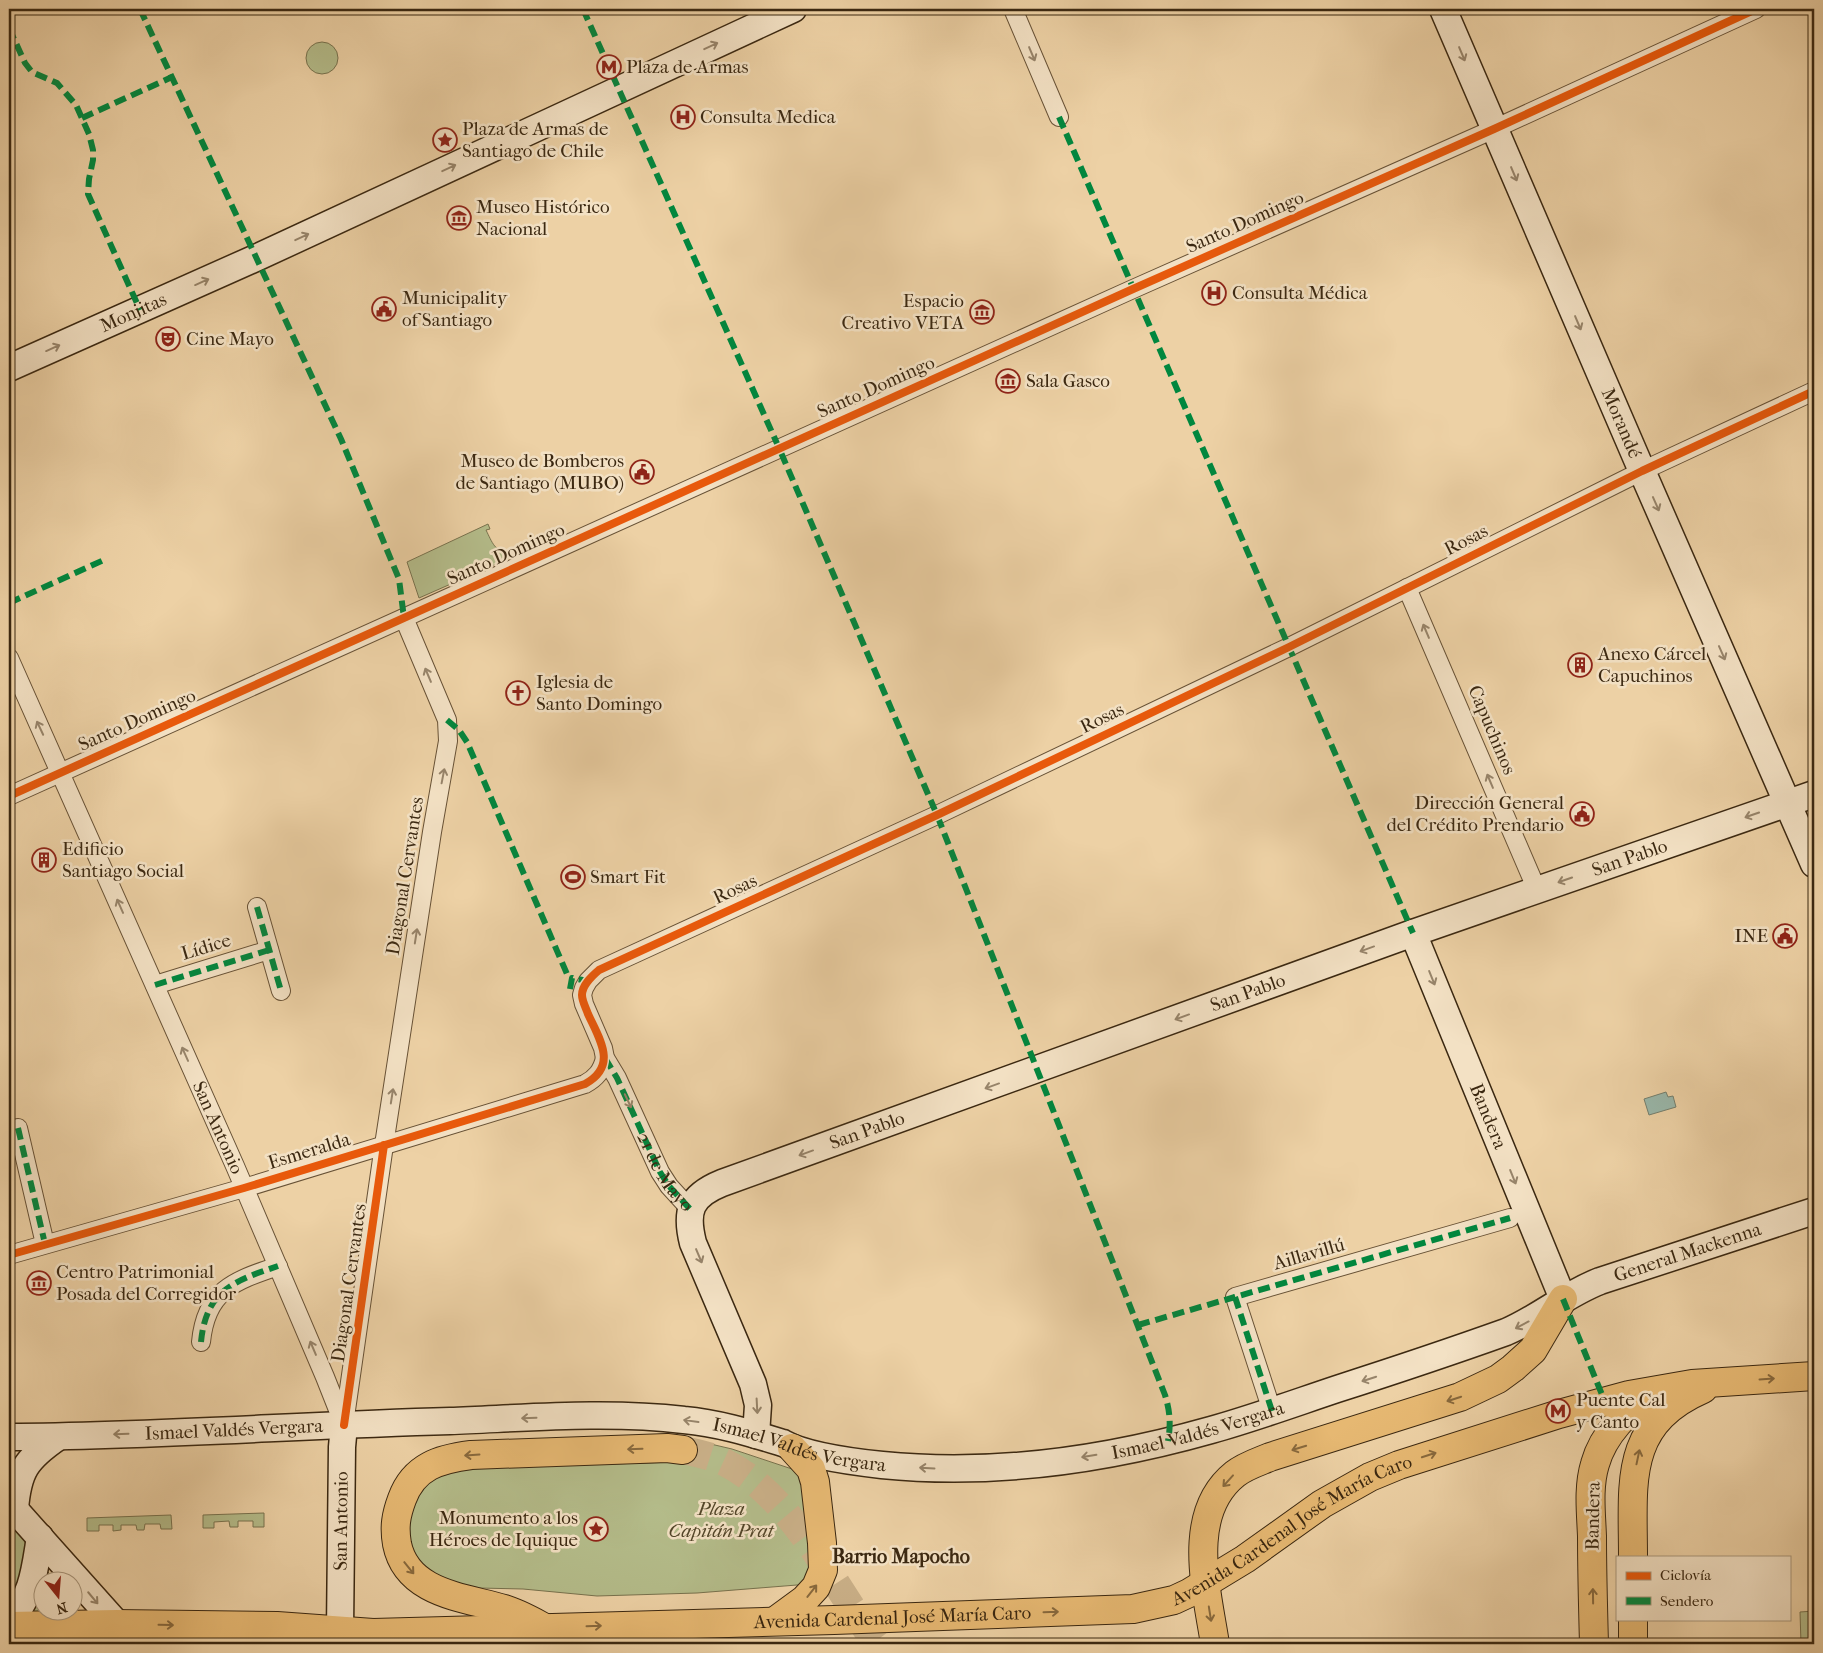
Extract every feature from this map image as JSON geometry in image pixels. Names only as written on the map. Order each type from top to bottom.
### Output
[{"type":"main road","name":"Monjitas","points":[[9,368],[258,257],[793,9]]},
{"type":"main road","name":"Morandé","points":[[1443,9],[1814,864]]},
{"type":"main road","name":"San Pablo","points":[[690,1208],[706,1191],[722,1184],[1413,932],[1814,794]]},
{"type":"main road","name":"Bandera","points":[[1413,932],[1563,1299]]},
{"type":"main road","name":"21 de Mayo","points":[[690,1208],[688,1220],[693,1243],[753,1384],[758,1405],[756,1435]]},
{"type":"main road","name":"General Mackenna","points":[[1563,1299],[1628,1270],[1814,1211]]},
{"type":"main road","name":"Ismael Valdés Vergara","points":[[9,1437],[58,1437],[599,1416],[685,1420],[721,1425],[783,1443],[792,1448],[828,1457],[897,1466],[939,1468],[1040,1464],[1129,1450],[1211,1430],[1272,1411],[1506,1332],[1529,1321],[1563,1299]]},
{"type":"main road","points":[[1215,1644],[1202,1550],[1206,1524],[1220,1490],[1236,1472],[1270,1457],[1460,1397],[1491,1383],[1513,1368],[1533,1350],[1563,1299]]},
{"type":"main road","name":"Avenida Cardenal José María Caro","points":[[9,1626],[121,1634],[290,1626],[340,1637],[373,1633],[1133,1610],[1174,1600],[1206,1584],[1245,1559],[1322,1504],[1370,1477],[1399,1465],[1559,1414],[1666,1388],[1720,1382],[1814,1376]]},
{"type":"main road","points":[[1633,1556],[1634,1487],[1637,1461],[1644,1439],[1660,1416],[1676,1403],[1695,1392],[1720,1382]]},
{"type":"main road","name":"Bandera","points":[[1594,1644],[1591,1493],[1595,1464],[1600,1451],[1620,1420],[1644,1400],[1666,1388]]},
{"type":"main road","name":"San Antonio","points":[[340,1637],[344,1425]]},
{"type":"main road","points":[[58,1437],[37,1452],[20,1475],[12,1506],[121,1634]]},
{"type":"main road","points":[[545,1628],[506,1610],[436,1590],[418,1579],[408,1569],[401,1557],[395,1522],[403,1494],[418,1474],[429,1466],[447,1458],[471,1455],[667,1448],[684,1450]]},
{"type":"main road","points":[[775,1621],[805,1599],[816,1587],[823,1570],[815,1482],[811,1469],[792,1448]]},
{"type":"main road","points":[[9,1619],[15,1614],[31,1589],[40,1537]]},
{"type":"main road","points":[[1633,1620],[1634,1644]]},
{"type":"street","points":[[1013,9],[1059,117]]},
{"type":"street","name":"Santo Domingo","points":[[9,796],[1126,292],[1494,129],[1756,9]]},
{"type":"street","name":"Rosas","points":[[582,995],[588,981],[599,970],[937,815],[1289,647],[1642,471],[1814,391]]},
{"type":"street","name":"Capuchinos","points":[[1407,588],[1537,890]]},
{"type":"street","name":"Diagonal Cervantes","points":[[344,1425],[384,1145],[432,832],[446,760],[448,732],[446,720],[404,618]]},
{"type":"street","name":"San Antonio","points":[[9,658],[244,1188],[325,1376],[344,1425]]},
{"type":"street","points":[[257,907],[281,991]]},
{"type":"street","name":"Lídice","points":[[155,985],[269,950]]},
{"type":"street","name":"21 de Mayo","points":[[582,995],[603,1048],[605,1058],[617,1078],[660,1172],[669,1186],[690,1208]]},
{"type":"street","name":"Esmeralda","points":[[9,1255],[244,1188],[585,1084],[599,1074],[605,1058]]},
{"type":"street","points":[[18,1128],[45,1244]]},
{"type":"street","name":"Aillavillú","points":[[1272,1411],[1235,1297],[1510,1218]]},
{"type":"street","points":[[201,1342],[206,1318],[225,1289],[235,1282],[278,1266]]},
{"type":"green space","points":[[322,42],[334,46],[338,58],[334,70],[322,74],[310,70],[306,58],[310,46]]},
{"type":"green space","points":[[488,524],[490,529],[486,530],[497,549],[510,552],[512,557],[419,598],[407,562]]},
{"type":"green space","name":"Plaza Capitán Prat","points":[[685,1438],[732,1449],[810,1475],[822,1583],[697,1593],[597,1596],[523,1589],[479,1588],[451,1584],[419,1569],[403,1530],[411,1498],[436,1477],[463,1468],[682,1462]]},
{"type":"green space","points":[[264,1513],[264,1527],[253,1527],[253,1521],[238,1521],[238,1527],[230,1527],[229,1521],[214,1522],[214,1528],[203,1528],[203,1515]]},
{"type":"green space","points":[[171,1515],[172,1529],[161,1529],[160,1524],[145,1524],[144,1530],[137,1530],[136,1525],[121,1525],[121,1530],[113,1531],[113,1525],[99,1525],[99,1531],[87,1531],[87,1518]]},
{"type":"green space","points":[[9,1519],[47,1570],[32,1570],[32,1620],[76,1620],[89,1644],[9,1644]]},
{"type":"green space","points":[[1814,1611],[1814,1644],[1801,1644],[1800,1612]]},
{"type":"shaded area","points":[[1666,1092],[1668,1097],[1673,1096],[1676,1107],[1649,1115],[1644,1099]]},
{"type":"tunnel","points":[[683,1450],[709,1456],[724,1462],[748,1477],[770,1496],[810,1544],[877,1644]]},
{"type":"marked path","points":[[140,9],[341,439],[399,579],[404,618]]},
{"type":"marked path","points":[[583,9],[779,448],[937,815],[1165,1395],[1170,1418],[1168,1441]]},
{"type":"marked path","points":[[9,28],[25,63],[32,72],[57,83],[76,105],[89,134],[93,150],[88,194],[140,310]]},
{"type":"marked path","points":[[82,118],[172,77]]},
{"type":"marked path","points":[[1059,117],[1413,933]]},
{"type":"marked path","points":[[9,603],[106,559]]},
{"type":"marked path","points":[[447,720],[459,730],[467,742],[567,974],[572,978]]},
{"type":"marked path","points":[[257,907],[281,991]]},
{"type":"marked path","points":[[155,985],[269,950]]},
{"type":"marked path","points":[[570,989],[572,978],[588,981]]},
{"type":"marked path","points":[[605,1058],[617,1078],[660,1172],[669,1186],[690,1209]]},
{"type":"marked path","points":[[18,1128],[45,1244]]},
{"type":"marked path","points":[[1272,1411],[1235,1297],[1510,1218]]},
{"type":"marked path","points":[[201,1342],[209,1310],[225,1290],[248,1277],[278,1266]]},
{"type":"marked path","points":[[1138,1325],[1235,1297]]},
{"type":"marked path","points":[[1563,1299],[1605,1402]]},
{"type":"cycle path","points":[[9,796],[1133,289],[1494,129],[1756,9]]},
{"type":"cycle path","points":[[9,1255],[244,1188],[585,1084],[595,1077],[604,1061],[601,1043],[583,1002],[582,995],[586,984],[599,970],[937,815],[1289,647],[1642,471],[1814,391]]},
{"type":"cycle path","points":[[344,1425],[384,1145]]},
{"type":"place","name":"Plaza de Armas","points":[[609,67]]},
{"type":"place","name":"Consulta Medica","points":[[683,117]]},
{"type":"place","name":"Plaza de Armas de Santiago de Chile","points":[[445,140]]},
{"type":"place","name":"Museo Histórico Nacional","points":[[459,218]]},
{"type":"place","name":"Consulta Médica","points":[[1214,293]]},
{"type":"place","name":"Municipality of Santiago","points":[[384,309]]},
{"type":"place","name":"Espacio Creativo VETA","points":[[982,312]]},
{"type":"place","name":"Cine Mayo","points":[[168,339]]},
{"type":"place","name":"Sala Gasco","points":[[1008,381]]},
{"type":"place","name":"Museo de Bomberos de Santiago (MUBO)","points":[[642,472]]},
{"type":"place","name":"Anexo Cárcel Capuchinos","points":[[1580,665]]},
{"type":"place","name":"Iglesia de Santo Domingo","points":[[518,693]]},
{"type":"place","name":"Dirección General del Crédito Prendario","points":[[1582,814]]},
{"type":"place","name":"Edificio Santiago Social","points":[[44,860]]},
{"type":"place","name":"Smart Fit","points":[[573,877]]},
{"type":"place","name":"INE","points":[[1785,936]]},
{"type":"place","name":"Centro Patrimonial Posada del Corregidor","points":[[39,1283]]},
{"type":"place","name":"Puente Cal y Canto","points":[[1558,1411]]},
{"type":"place","name":"Monumento a los Héroes de Iquique","points":[[596,1529]]},
{"type":"district","name":"Barrio Mapocho","points":[[901,1556]]}]
